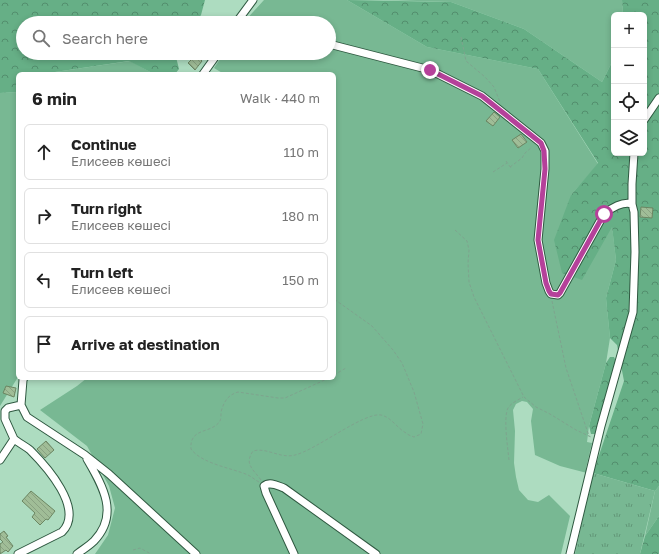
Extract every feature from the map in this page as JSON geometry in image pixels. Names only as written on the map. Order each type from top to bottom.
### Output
[{"type":"street","points":[[241,16],[253,0]]},
{"type":"street","points":[[336,46],[430,70],[482,96],[541,143],[544,151],[545,169],[538,240],[546,283],[551,294],[558,295],[560,293],[604,214],[610,209],[628,202],[632,204]]},
{"type":"street","points":[[205,72],[213,60]]},
{"type":"street","points":[[647,116],[659,98]]},
{"type":"street","points":[[570,554],[594,438],[633,312],[635,285],[634,212],[632,204],[634,156]]},
{"type":"street","points":[[23,380],[21,405],[27,417],[85,455],[114,478],[196,554]]},
{"type":"street","points":[[18,554],[62,532],[66,528],[70,517],[67,504],[52,474],[28,449],[14,439],[7,424],[4,414],[8,408],[21,405]]},
{"type":"street","points":[[0,460],[14,439]]},
{"type":"street","points":[[76,554],[98,537],[104,526],[108,505],[104,492],[85,455]]},
{"type":"street","points":[[294,554],[266,493],[264,486],[269,483],[284,488],[376,554]]},
{"type":"path","points":[[461,37],[466,61],[485,77],[494,87],[503,112]]},
{"type":"path","points":[[493,172],[507,162],[510,167],[522,158],[532,147]]},
{"type":"path","points":[[455,230],[467,241],[469,250],[469,282],[474,297],[524,397],[536,407],[576,430],[594,438]]},
{"type":"path","points":[[551,294],[566,368],[587,431],[594,438]]},
{"type":"path","points":[[264,486],[249,464],[249,457],[253,451],[266,450],[281,456],[293,456],[307,451],[358,422],[375,415],[382,415],[406,434],[414,437],[421,434],[423,424],[414,392],[402,363],[372,326],[336,301]]},
{"type":"path","points":[[336,374],[346,368]]},
{"type":"path","points":[[264,486],[248,475],[222,467],[201,457],[191,449],[192,439],[196,434],[216,425],[220,421],[223,404],[227,398],[233,394],[238,392],[285,398],[325,380]]},
{"type":"path","points":[[509,460],[506,412],[508,407],[524,397]]},
{"type":"path","points":[[133,550],[140,548],[151,554]]},
{"type":"green space","points":[[0,0],[205,0],[200,16],[16,16],[16,60],[177,60],[179,69],[177,72],[150,72],[129,61],[55,72],[16,72],[16,92],[0,93]]},
{"type":"green space","points":[[264,0],[347,0],[427,47],[538,69],[598,164],[571,195],[612,226],[616,260],[606,298],[610,338],[606,363],[589,426],[587,442],[592,443],[586,468],[587,473],[560,466],[535,455],[531,421],[533,409],[527,402],[522,401],[516,404],[513,410],[515,431],[514,463],[519,490],[528,500],[538,502],[549,495],[570,516],[561,554],[95,554],[108,535],[115,508],[109,486],[87,446],[40,410],[84,380],[336,380],[336,72],[221,72],[214,68],[219,60],[336,60],[336,16],[249,16]]},
{"type":"green space","points":[[347,0],[451,2],[524,29],[602,82],[611,64],[611,156],[647,156],[647,12],[623,12],[622,0],[659,0],[659,486],[655,491],[593,473],[624,381],[617,345],[610,338],[606,298],[616,260],[612,227],[582,280],[562,273],[554,240],[571,195],[598,163],[538,69],[427,47]]},
{"type":"green space","points":[[383,0],[622,0],[623,12],[611,12],[611,64],[602,82],[524,29],[451,2]]},
{"type":"green space","points":[[130,61],[150,72],[55,72]]},
{"type":"green space","points":[[16,92],[16,380],[0,406],[0,93]]},
{"type":"green space","points":[[610,357],[614,357],[616,361],[595,434],[591,434],[589,426],[606,363]]},
{"type":"green space","points":[[593,473],[655,491],[640,554],[575,554]]},
{"type":"green space","points":[[659,486],[659,516],[645,536],[655,491]]},
{"type":"green space","points":[[659,516],[659,554],[640,554],[645,536]]},
{"type":"building","points":[[191,60],[202,61],[195,70],[188,63]]},
{"type":"building","points":[[494,112],[500,117],[493,126],[486,121]]},
{"type":"building","points":[[521,134],[527,142],[518,148],[512,140]]},
{"type":"building","points":[[641,207],[653,208],[652,218],[640,217]]},
{"type":"building","points":[[6,386],[16,388],[14,397],[3,393]]},
{"type":"building","points":[[46,441],[54,450],[45,458],[37,449]]},
{"type":"building","points":[[31,491],[55,511],[48,520],[46,519],[40,525],[32,517],[35,513],[22,501]]},
{"type":"building","points":[[4,531],[8,536],[6,537],[13,546],[8,552],[6,550],[0,554],[0,544],[3,542],[0,539],[0,534]]},
{"type":"route","points":[[430,70],[482,96],[541,143],[544,151],[545,169],[538,240],[546,283],[551,294],[558,295],[560,293],[604,214]]}]
